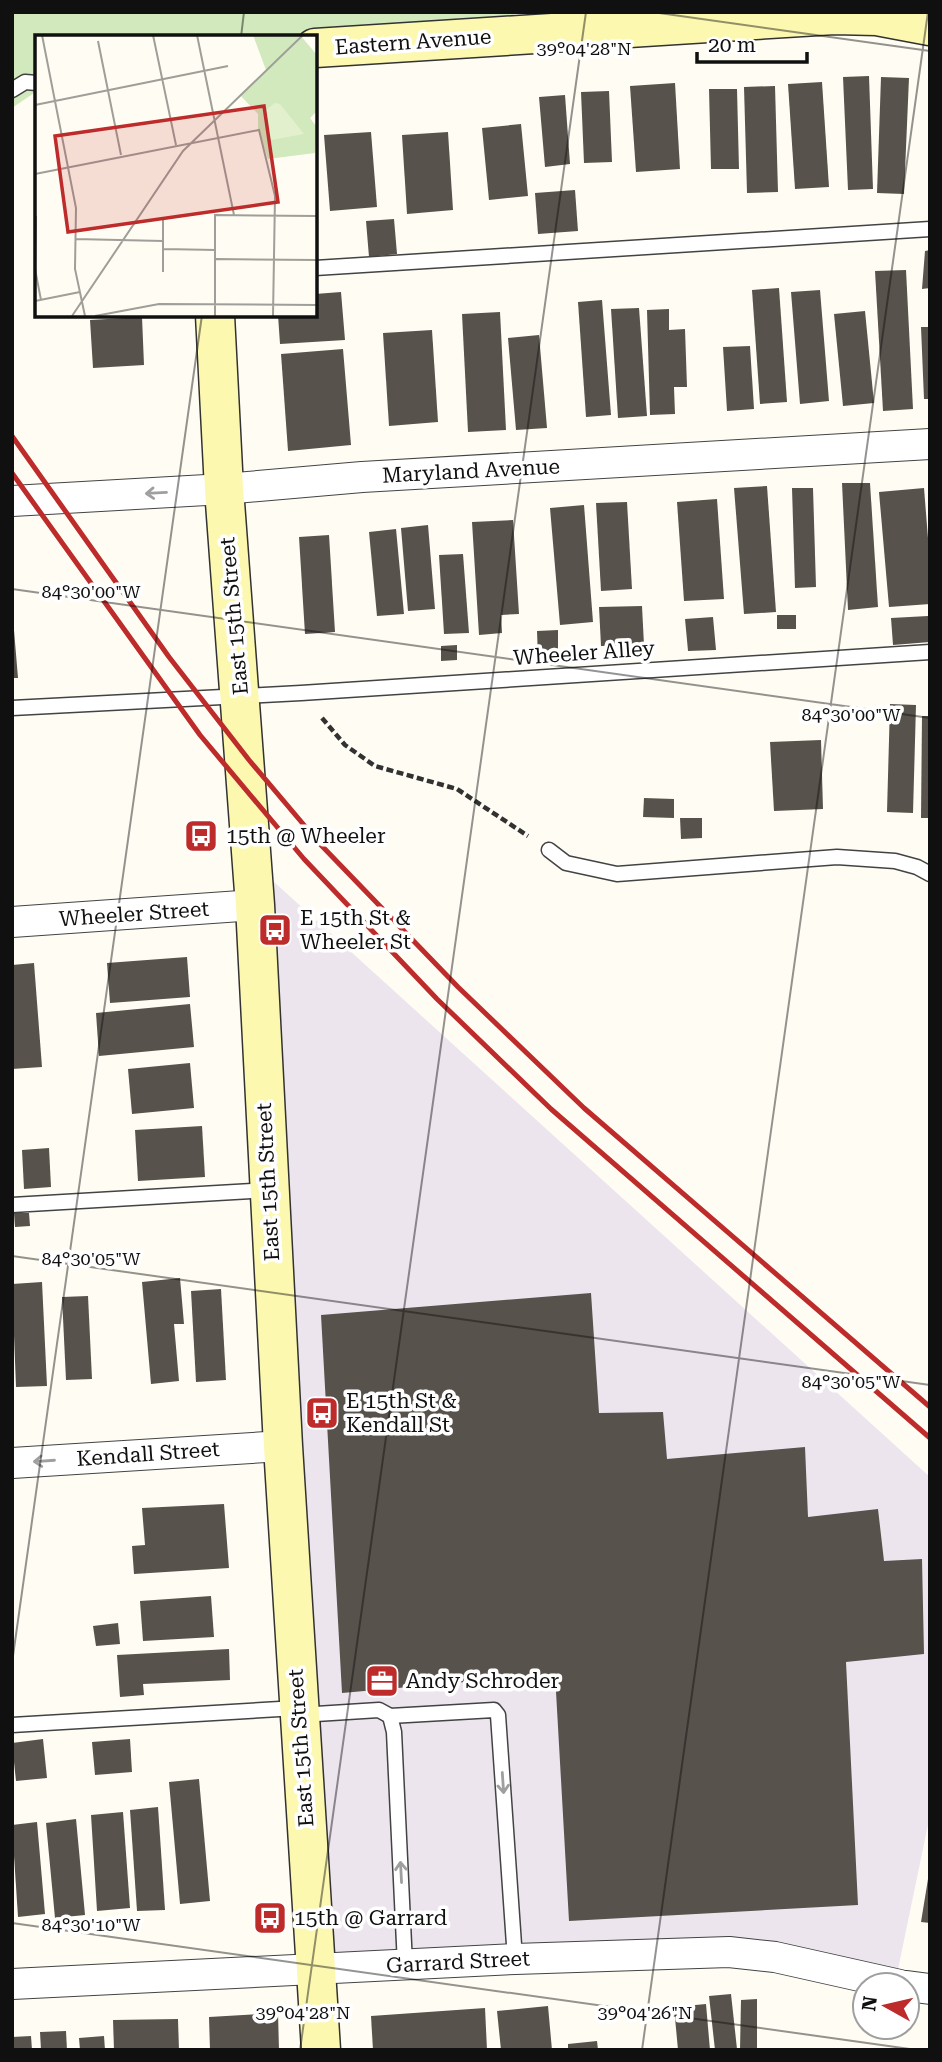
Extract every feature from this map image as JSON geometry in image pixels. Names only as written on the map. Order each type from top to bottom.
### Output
[{"type":"street","name":"Eastern Avenue","points":[[317,48],[834,15],[877,16],[930,26]]},
{"type":"street","name":"East 15th Street","points":[[215,317],[224,489],[256,905],[268,1190],[321,2050]]},
{"type":"street","name":"Maryland Avenue","points":[[12,501],[224,489],[362,477],[930,444]]},
{"type":"street","name":"Wheeler Street","points":[[12,922],[256,905]]},
{"type":"street","name":"Kendall Street","points":[[12,1463],[283,1446]]},
{"type":"street","name":"Garrard Street","points":[[12,1984],[515,1959],[729,1952],[775,1957],[851,1974]]},
{"type":"lane","points":[[12,90],[25,82],[35,83]]},
{"type":"lane","points":[[317,268],[930,229]]},
{"type":"lane","name":"Wheeler Alley","points":[[12,708],[301,693],[930,652]]},
{"type":"lane","points":[[549,850],[566,863],[617,874],[837,857],[895,861],[930,874]]},
{"type":"lane","points":[[12,1205],[268,1190]]},
{"type":"lane","points":[[12,1725],[299,1711],[379,1710],[390,1716],[494,1710],[498,1715],[515,1959]]},
{"type":"lane","points":[[390,1716],[394,1731],[405,1965]]},
{"type":"path","points":[[301,693],[345,745],[375,766],[457,789],[549,850]]},
{"type":"shaded area","points":[[252,862],[930,1477],[930,1815],[898,1971],[851,1971],[851,1974],[775,1957],[315,1970]]},
{"type":"green space","points":[[12,12],[514,12],[514,36],[35,35],[35,92],[12,108]]},
{"type":"building","points":[[869,76],[873,189],[848,190],[843,77]]},
{"type":"building","points":[[881,77],[909,78],[904,194],[877,193]]},
{"type":"building","points":[[822,82],[829,187],[795,189],[788,84]]},
{"type":"building","points":[[675,83],[680,169],[636,172],[630,86]]},
{"type":"building","points":[[775,86],[778,192],[747,193],[744,87]]},
{"type":"building","points":[[709,89],[737,89],[739,169],[711,169]]},
{"type":"building","points":[[609,91],[612,162],[584,163],[581,92]]},
{"type":"building","points":[[565,95],[570,164],[545,167],[539,97]]},
{"type":"building","points":[[521,124],[528,196],[489,200],[482,128]]},
{"type":"building","points":[[371,132],[377,207],[330,211],[324,135]]},
{"type":"building","points":[[448,132],[453,210],[407,214],[402,135]]},
{"type":"building","points":[[575,190],[578,231],[538,234],[535,193]]},
{"type":"building","points":[[394,219],[397,254],[369,257],[366,221]]},
{"type":"building","points":[[930,250],[930,288],[922,289],[925,251]]},
{"type":"building","points":[[906,270],[913,409],[883,411],[875,271]]},
{"type":"building","points":[[779,288],[787,402],[760,404],[752,290]]},
{"type":"building","points":[[820,290],[829,401],[800,404],[791,292]]},
{"type":"building","points":[[341,292],[345,340],[280,344],[278,317],[317,317],[317,294]]},
{"type":"building","points":[[602,300],[611,415],[586,417],[578,302]]},
{"type":"building","points":[[639,308],[647,416],[618,418],[611,309]]},
{"type":"building","points":[[669,309],[669,330],[685,329],[687,387],[674,387],[675,414],[650,415],[647,310]]},
{"type":"building","points":[[865,311],[874,403],[843,406],[834,314]]},
{"type":"building","points":[[500,312],[506,430],[468,432],[462,314]]},
{"type":"building","points":[[142,317],[144,365],[93,368],[90,320]]},
{"type":"building","points":[[921,327],[930,327],[930,399],[924,399]]},
{"type":"building","points":[[432,330],[438,422],[389,426],[383,333]]},
{"type":"building","points":[[539,335],[547,428],[516,430],[508,338]]},
{"type":"building","points":[[750,346],[754,409],[727,411],[723,347]]},
{"type":"building","points":[[343,349],[351,445],[288,451],[281,354]]},
{"type":"building","points":[[842,483],[870,483],[878,607],[848,610]]},
{"type":"building","points":[[767,486],[776,612],[744,614],[734,488]]},
{"type":"building","points":[[792,488],[813,488],[816,587],[795,588]]},
{"type":"building","points":[[924,488],[930,563],[930,604],[889,607],[879,492]]},
{"type":"building","points":[[717,499],[724,599],[684,601],[677,502]]},
{"type":"building","points":[[627,502],[632,589],[601,591],[596,503]]},
{"type":"building","points":[[584,505],[593,622],[560,625],[550,508]]},
{"type":"building","points":[[513,520],[519,614],[501,615],[502,633],[479,635],[472,522]]},
{"type":"building","points":[[428,525],[435,609],[408,611],[401,528]]},
{"type":"building","points":[[396,529],[404,614],[377,616],[369,532]]},
{"type":"building","points":[[329,535],[335,632],[305,634],[299,537]]},
{"type":"building","points":[[463,554],[469,633],[444,634],[439,555]]},
{"type":"building","points":[[642,606],[644,645],[601,646],[599,607]]},
{"type":"building","points":[[777,615],[796,615],[796,629],[777,629]]},
{"type":"building","points":[[928,616],[930,642],[893,645],[891,618]]},
{"type":"building","points":[[713,617],[716,650],[688,651],[685,619]]},
{"type":"building","points":[[14,630],[18,678],[12,678]]},
{"type":"building","points":[[558,630],[558,658],[538,659],[537,631]]},
{"type":"building","points":[[457,645],[457,660],[441,661],[441,646]]},
{"type":"building","points":[[890,704],[916,705],[913,813],[887,812]]},
{"type":"building","points":[[922,716],[930,716],[930,818],[921,818]]},
{"type":"building","points":[[821,740],[823,809],[774,811],[770,742]]},
{"type":"building","points":[[644,798],[674,799],[674,818],[643,817]]},
{"type":"building","points":[[680,818],[702,818],[702,838],[681,839]]},
{"type":"building","points":[[187,957],[190,997],[110,1003],[107,963]]},
{"type":"building","points":[[34,963],[42,1067],[12,1069],[12,965]]},
{"type":"building","points":[[190,1004],[194,1047],[99,1056],[96,1013]]},
{"type":"building","points":[[190,1063],[194,1108],[132,1114],[128,1069]]},
{"type":"building","points":[[202,1126],[205,1177],[138,1181],[135,1130]]},
{"type":"building","points":[[49,1148],[51,1187],[24,1189],[22,1150]]},
{"type":"building","points":[[14,1213],[29,1213],[30,1226],[15,1227]]},
{"type":"building","points":[[180,1278],[184,1324],[174,1324],[179,1381],[151,1384],[142,1282]]},
{"type":"building","points":[[42,1282],[47,1386],[16,1387],[12,1284]]},
{"type":"building","points":[[221,1289],[226,1380],[196,1382],[191,1291]]},
{"type":"building","points":[[591,1293],[599,1413],[663,1412],[667,1459],[805,1447],[808,1517],[878,1509],[884,1561],[922,1559],[924,1654],[846,1662],[858,1905],[569,1921],[555,1674],[342,1693],[321,1315]]},
{"type":"building","points":[[88,1296],[92,1379],[66,1380],[62,1297]]},
{"type":"building","points":[[224,1504],[229,1568],[134,1574],[132,1546],[145,1545],[142,1508]]},
{"type":"building","points":[[211,1596],[214,1637],[143,1641],[140,1601]]},
{"type":"building","points":[[118,1623],[120,1644],[96,1646],[93,1626]]},
{"type":"building","points":[[229,1649],[230,1680],[143,1684],[144,1695],[120,1697],[117,1655]]},
{"type":"building","points":[[43,1739],[47,1778],[16,1781],[12,1743]]},
{"type":"building","points":[[130,1739],[132,1772],[95,1775],[92,1742]]},
{"type":"building","points":[[199,1779],[210,1901],[180,1904],[169,1782]]},
{"type":"building","points":[[158,1807],[165,1910],[137,1911],[130,1810]]},
{"type":"building","points":[[123,1812],[130,1908],[97,1911],[91,1815]]},
{"type":"building","points":[[76,1819],[85,1915],[55,1918],[46,1823]]},
{"type":"building","points":[[37,1822],[45,1914],[18,1917],[12,1825]]},
{"type":"building","points":[[930,1879],[930,1923],[921,1922]]},
{"type":"building","points":[[731,1994],[737,2049],[715,2050],[709,1996]]},
{"type":"building","points":[[757,1999],[757,2050],[740,2050],[741,2000]]},
{"type":"building","points":[[706,2004],[710,2050],[678,2050],[674,2007]]},
{"type":"building","points":[[548,2006],[552,2050],[501,2050],[497,2011]]},
{"type":"building","points":[[485,2008],[487,2050],[373,2050],[371,2016]]},
{"type":"building","points":[[278,2013],[279,2050],[210,2050],[209,2017]]},
{"type":"building","points":[[178,2019],[179,2050],[114,2050],[113,2020]]},
{"type":"building","points":[[66,2031],[67,2050],[41,2050],[40,2032]]},
{"type":"building","points":[[31,2036],[32,2050],[12,2050],[12,2037]]},
{"type":"building","points":[[104,2036],[105,2050],[80,2050],[79,2038]]},
{"type":"building","points":[[597,2041],[598,2050],[568,2050],[568,2044]]},
{"type":"railway","points":[[12,436],[169,657],[249,760],[320,844],[458,987],[584,1108],[930,1407]]},
{"type":"railway","points":[[12,473],[200,735],[304,859],[437,999],[551,1109],[930,1438]]},
{"type":"place","name":"15th @ Wheeler","points":[[201,836]]},
{"type":"place","name":"E 15th St & Wheeler St","points":[[275,930]]},
{"type":"place","name":"E 15th St & Kendall St","points":[[322,1413]]},
{"type":"place","name":"Andy Schroder","points":[[382,1681]]},
{"type":"place","name":"15th @ Garrard","points":[[270,1918]]}]
